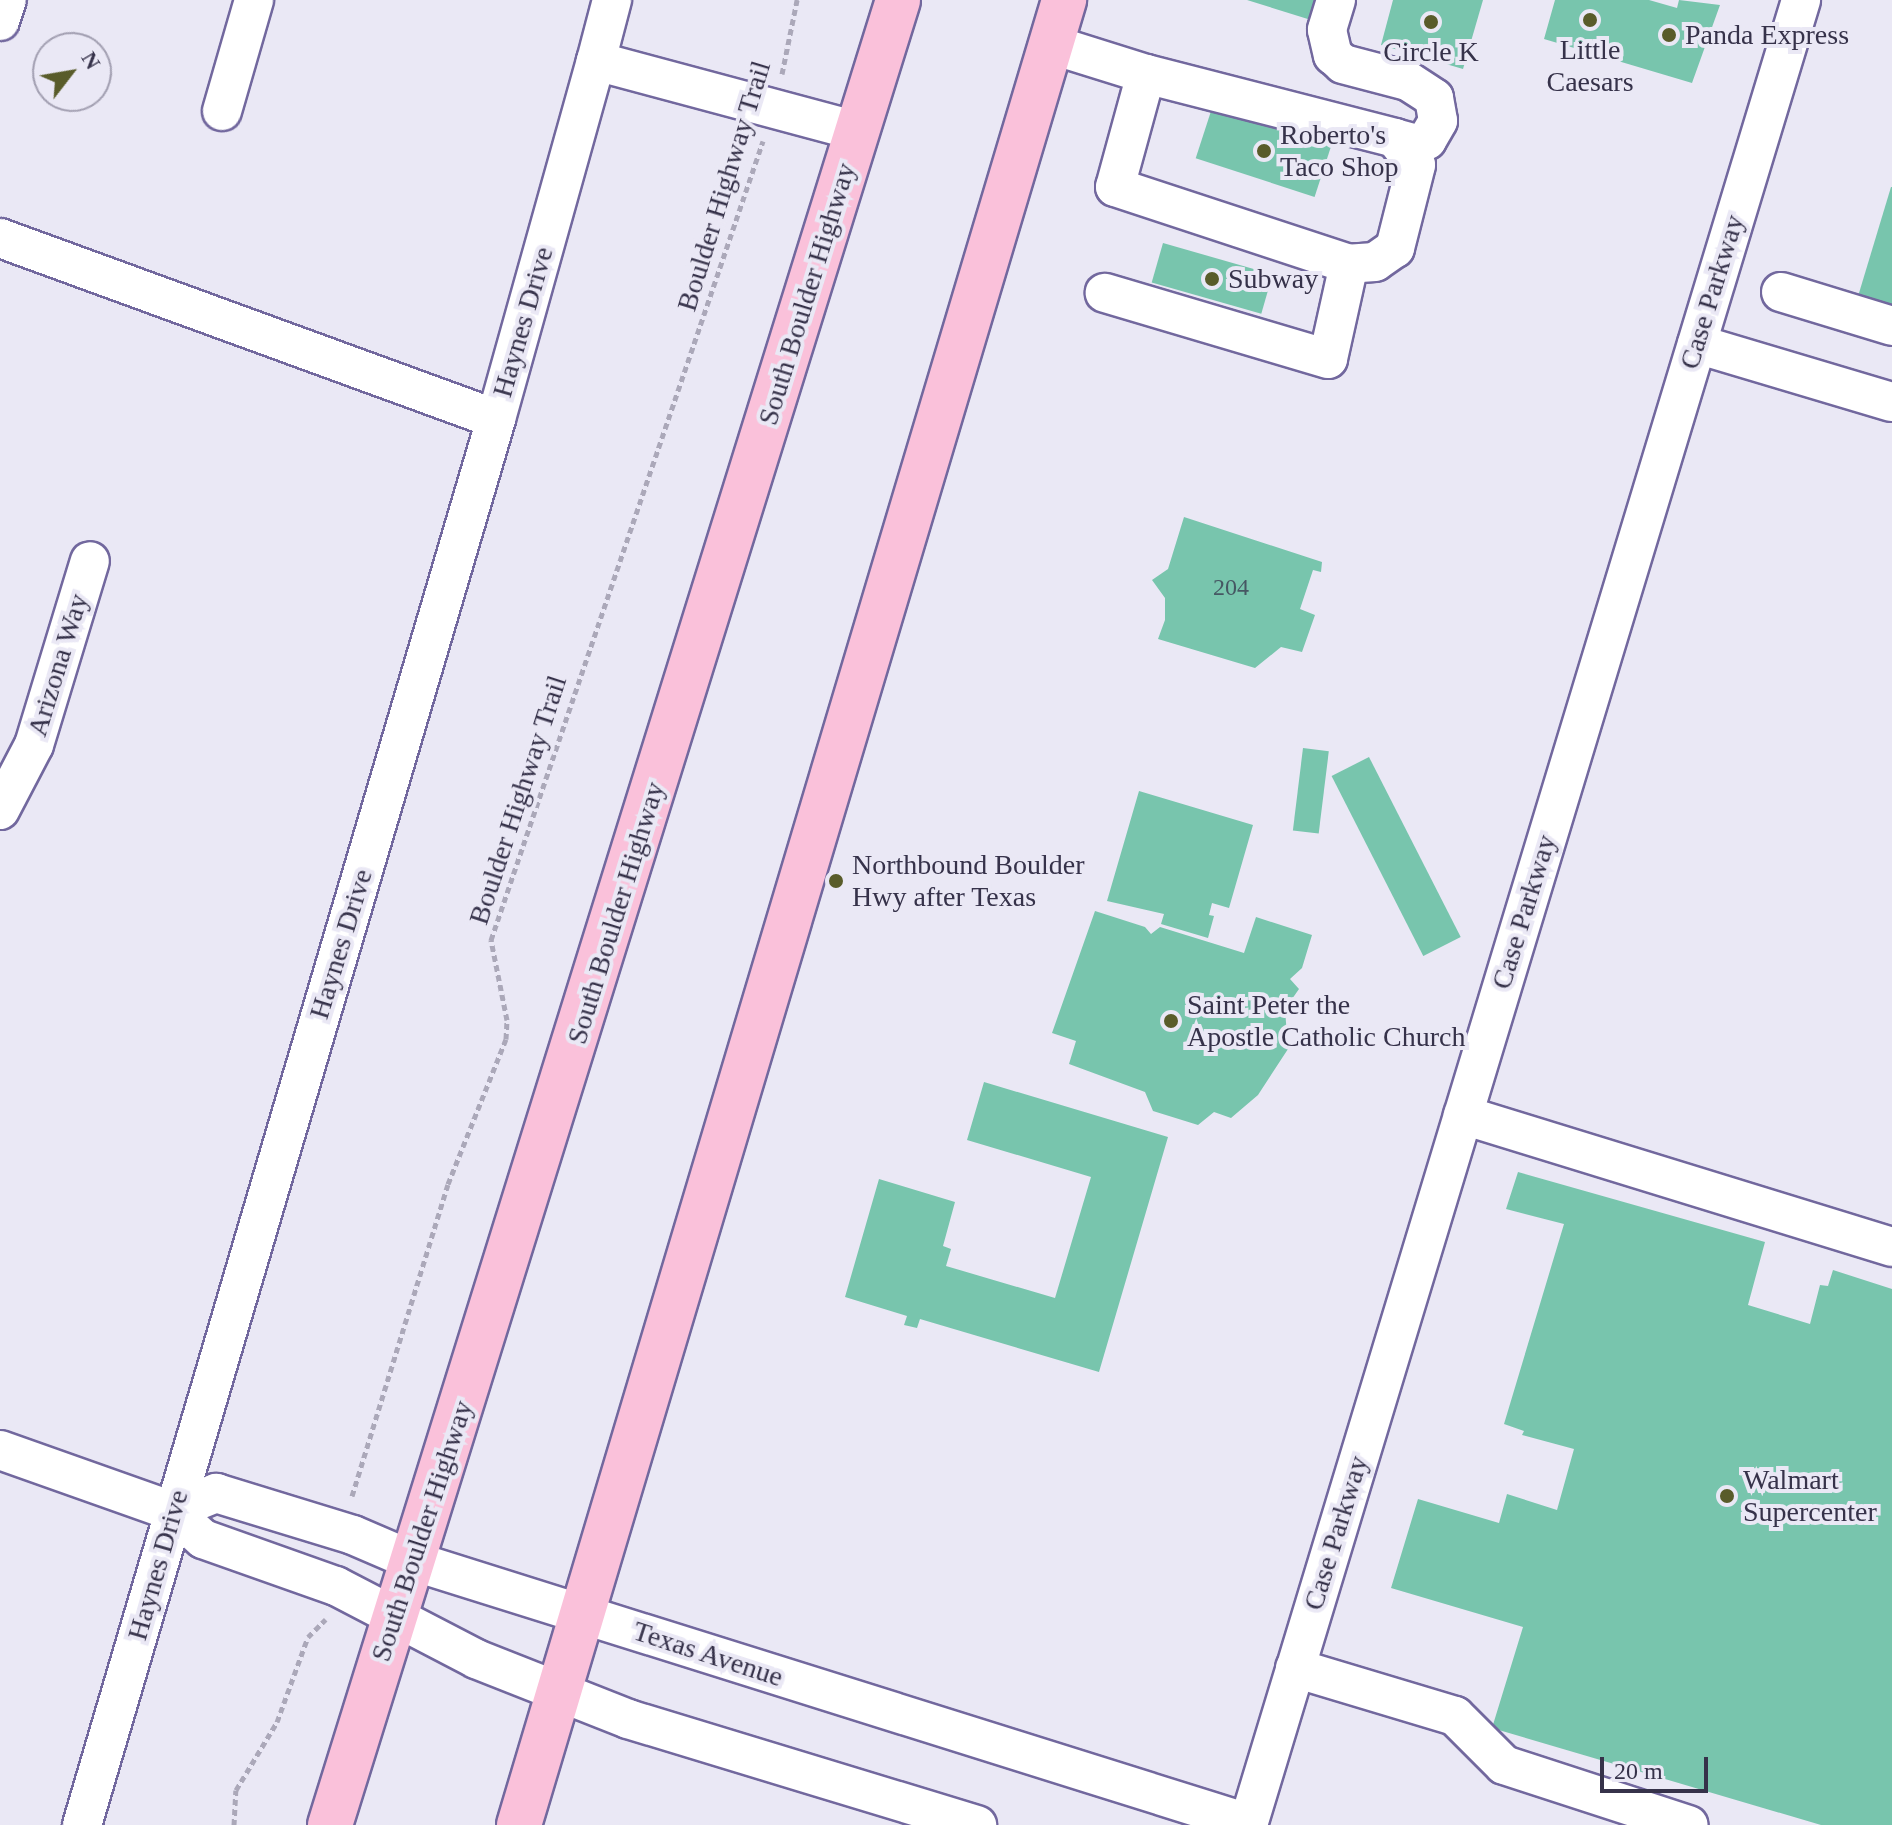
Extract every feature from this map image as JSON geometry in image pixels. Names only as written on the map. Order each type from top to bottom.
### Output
[{"type":"main road","name":"South Boulder Highway","points":[[330,1825],[394,1618],[416,1562],[898,0]]},
{"type":"main road","points":[[519,1825],[1064,0]]},
{"type":"street","points":[[0,21],[7,0]]},
{"type":"street","points":[[222,111],[254,0]]},
{"type":"street","name":"Haynes Drive","points":[[82,1825],[496,419],[612,0]]},
{"type":"street","points":[[1050,44],[1146,74],[1417,144],[1427,140],[1438,121],[1434,98],[1408,81],[1343,64],[1333,55],[1327,30],[1336,0]]},
{"type":"street","name":"Case Parkway","points":[[1248,1824],[1801,0]]},
{"type":"street","points":[[596,61],[858,131]]},
{"type":"street","points":[[1146,74],[1115,187],[1349,264],[1375,262],[1395,248],[1416,177],[1413,157],[1395,138]]},
{"type":"street","points":[[0,238],[496,419]]},
{"type":"street","points":[[1105,293],[1328,359],[1349,264]]},
{"type":"street","points":[[1781,292],[1892,326]]},
{"type":"street","points":[[1697,344],[1892,402]]},
{"type":"street","name":"Arizona Way","points":[[0,810],[34,745],[90,561]]},
{"type":"street","points":[[1463,1115],[1892,1247]]},
{"type":"street","points":[[0,1450],[172,1511],[203,1539],[336,1586],[476,1659],[560,1689],[628,1719],[910,1816],[977,1825]]},
{"type":"street","name":"Texas Avenue","points":[[172,1511],[216,1493],[353,1535],[416,1562],[581,1610],[921,1724],[1248,1824]]},
{"type":"street","points":[[1295,1668],[1455,1716],[1504,1765],[1689,1825]]},
{"type":"path","name":"Boulder Highway Trail","points":[[353,1535],[360,1516],[350,1491],[402,1344],[448,1184],[506,1039],[507,1020],[491,940],[665,443],[771,109],[797,0]]},
{"type":"path","points":[[234,1825],[236,1790],[277,1722],[308,1637],[326,1620],[336,1586]]},
{"type":"building","name":"Circle K","points":[[1247,0],[1317,0],[1311,20]]},
{"type":"building","name":"Circle K","points":[[1393,0],[1483,0],[1463,69],[1381,45]]},
{"type":"building","points":[[1555,0],[1649,0],[1677,8],[1679,0],[1720,5],[1692,83],[1544,39]]},
{"type":"building","name":"Roberto's Taco Shop","points":[[1213,105],[1332,144],[1315,197],[1196,158]]},
{"type":"building","points":[[1892,187],[1892,314],[1856,303]]},
{"type":"building","name":"Subway","points":[[1163,243],[1273,274],[1261,314],[1152,282]]},
{"type":"building","points":[[1184,517],[1322,562],[1321,572],[1313,570],[1300,609],[1315,615],[1302,652],[1281,647],[1255,668],[1158,639],[1165,620],[1165,598],[1152,580],[1168,569]]},
{"type":"building","points":[[1303,748],[1329,751],[1319,834],[1293,830]]},
{"type":"building","points":[[1369,757],[1461,937],[1423,956],[1332,776]]},
{"type":"building","points":[[1139,791],[1253,825],[1229,908],[1212,903],[1209,915],[1214,916],[1208,938],[1161,924],[1164,914],[1107,901]]},
{"type":"building","name":"Saint Peter the Apostle Catholic Church","points":[[1095,911],[1145,927],[1151,934],[1160,927],[1244,953],[1256,917],[1312,935],[1302,968],[1290,979],[1299,989],[1285,1009],[1288,1049],[1258,1095],[1231,1118],[1214,1112],[1198,1125],[1153,1111],[1145,1092],[1069,1064],[1076,1041],[1052,1033]]},
{"type":"building","points":[[984,1082],[1168,1137],[1099,1372],[920,1319],[917,1328],[904,1325],[907,1316],[845,1297],[879,1179],[955,1202],[943,1246],[951,1249],[946,1266],[1055,1298],[1091,1177],[967,1140]]},
{"type":"building","name":"Walmart Supercenter","points":[[1518,1172],[1765,1242],[1748,1305],[1810,1324],[1820,1285],[1828,1286],[1833,1270],[1892,1289],[1892,1825],[1821,1825],[1492,1728],[1523,1627],[1391,1588],[1418,1499],[1499,1523],[1507,1494],[1557,1510],[1574,1449],[1522,1435],[1524,1431],[1504,1424],[1564,1224],[1506,1209]]},
{"type":"place","name":"Little Caesars","points":[[1590,20]]},
{"type":"place","name":"Circle K","points":[[1431,22]]},
{"type":"place","name":"Panda Express","points":[[1669,35]]},
{"type":"place","name":"Roberto's Taco Shop","points":[[1264,151]]},
{"type":"place","name":"Subway","points":[[1212,279]]},
{"type":"place","name":"Northbound Boulder Hwy after Texas","points":[[836,881]]},
{"type":"place","name":"Saint Peter the Apostle Catholic Church","points":[[1171,1021]]},
{"type":"place","name":"Walmart Supercenter","points":[[1727,1496]]}]
